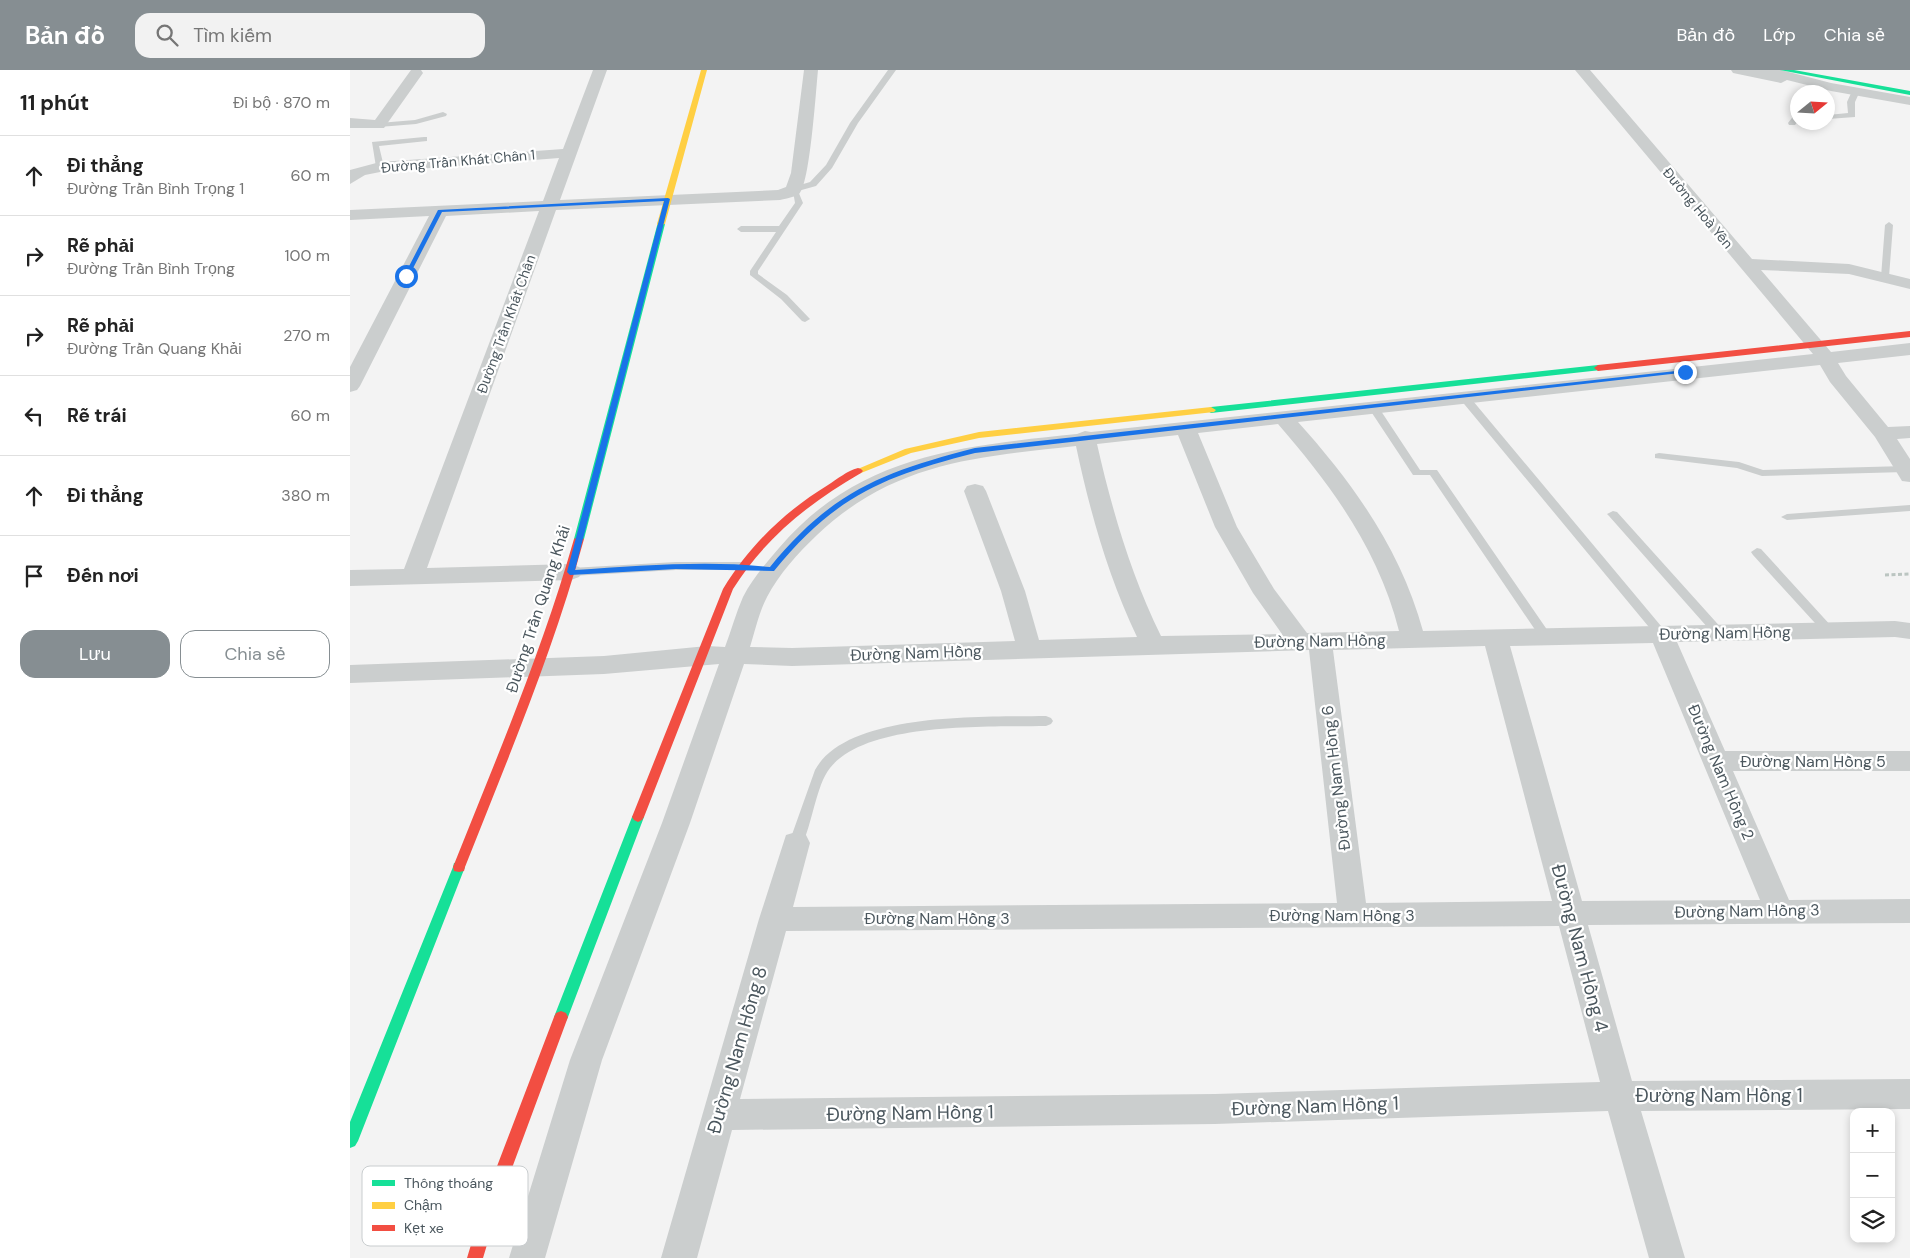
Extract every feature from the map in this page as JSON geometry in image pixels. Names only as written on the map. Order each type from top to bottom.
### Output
[{"type":"street","name":"Đường Trần Khát Chân","points":[[412,578],[600,70]]},
{"type":"street","name":"Đường Trần Quang Khải","points":[[350,1142],[356,1109],[538,667],[570,572],[668,199],[704,70]]},
{"type":"street","points":[[350,215],[780,195],[793,190],[799,173],[810,70]]},
{"type":"street","name":"Đường Hoà Yên","points":[[1582,70],[1820,350],[1837,378],[1883,434],[1908,472]]},
{"type":"street","points":[[1738,70],[1820,85]]},
{"type":"street","points":[[1764,70],[1823,85]]},
{"type":"street","points":[[1783,70],[1910,92]]},
{"type":"street","points":[[350,123],[379,125],[416,73]]},
{"type":"street","points":[[1835,88],[1910,101]]},
{"type":"street","name":"Đường Trần Khát Chân 1","points":[[351,176],[364,170],[380,167],[569,153]]},
{"type":"street","points":[[352,378],[440,211]]},
{"type":"street","points":[[1745,264],[1825,266],[1849,269],[1910,284]]},
{"type":"street","points":[[506,1166],[719,655],[756,597],[770,569],[830,509],[872,484],[951,455],[1086,437],[1186,428],[1464,397],[1820,350],[1910,334]]},
{"type":"street","points":[[527,1258],[586,1060],[676,823],[719,655],[724,596],[758,545],[786,518],[826,490],[865,468],[896,454],[946,441],[1013,431],[1820,350],[1910,349]]},
{"type":"street","points":[[1283,417],[1314,450],[1370,530],[1388,566],[1410,622],[1413,639]]},
{"type":"street","points":[[1186,428],[1226,527],[1265,593],[1310,641]]},
{"type":"street","points":[[1883,434],[1910,432]]},
{"type":"street","points":[[1086,437],[1099,504],[1121,572],[1140,620],[1153,645]]},
{"type":"street","points":[[975,491],[1010,582],[1029,649]]},
{"type":"street","points":[[743,566],[770,569]]},
{"type":"street","points":[[350,578],[412,578],[570,572]]},
{"type":"street","name":"Đường Nam Hồng","points":[[350,674],[653,662],[719,655],[792,657],[1310,641],[1910,631]]},
{"type":"street","name":"Đường Nam Hồng 2","points":[[1662,635],[1779,910]]},
{"type":"street","name":"Đường Nam Hồng 4","points":[[1495,637],[1620,1096],[1667,1258]]},
{"type":"street","name":"Đường Nam Hồng 6","points":[[1310,641],[1352,915]]},
{"type":"street","name":"Đường Nam Hồng 5","points":[[1716,761],[1910,761]]},
{"type":"street","name":"Đường Nam Hồng 8","points":[[679,1258],[796,843]]},
{"type":"street","name":"Đường Nam Hồng 3","points":[[774,918],[1570,914],[1779,910],[1910,910]]},
{"type":"street","name":"Đường Nam Hồng 1","points":[[719,1115],[1214,1109],[1620,1096],[1910,1094]]},
{"type":"street","points":[[474,1258],[478,1246]]},
{"type":"lane","points":[[805,320],[784,297],[754,275],[759,262],[799,203],[798,197],[793,190],[813,184],[829,166],[854,123],[892,70]]},
{"type":"lane","points":[[1835,116],[1852,115],[1851,102],[1856,91]]},
{"type":"lane","points":[[379,125],[416,122],[443,114]]},
{"type":"lane","points":[[380,167],[375,144],[424,139]]},
{"type":"lane","points":[[1885,277],[1889,224]]},
{"type":"lane","points":[[741,229],[783,229]]},
{"type":"lane","points":[[1464,397],[1662,635]]},
{"type":"lane","points":[[1373,407],[1417,473],[1433,472],[1546,637]]},
{"type":"lane","points":[[1659,456],[1740,465],[1762,473],[1908,472]]},
{"type":"lane","points":[[1787,517],[1910,508]]},
{"type":"lane","points":[[1613,514],[1720,634]]},
{"type":"lane","points":[[1756,552],[1829,631]]},
{"type":"lane","points":[[570,572],[676,566],[743,566]]},
{"type":"lane","points":[[796,843],[823,766],[842,749],[870,737],[930,725],[1046,721]]},
{"type":"path","points":[[1886,575],[1910,574]]},
{"type":"traffic: fast","points":[[1783,70],[1910,93]]},
{"type":"traffic: fast","points":[[579,539],[661,224]]},
{"type":"traffic: fast","points":[[1211,410],[1598,368]]},
{"type":"traffic: fast","points":[[561,1017],[638,817]]},
{"type":"traffic: fast","points":[[350,1141],[459,867]]},
{"type":"traffic: slow","points":[[661,224],[704,70]]},
{"type":"traffic: slow","points":[[858,471],[908,451],[979,435],[1211,410]]},
{"type":"traffic: jam","points":[[1598,368],[1910,334]]},
{"type":"traffic: jam","points":[[638,817],[728,589],[740,570],[753,552],[784,521],[819,494],[858,471]]},
{"type":"traffic: jam","points":[[459,867],[539,664],[554,623],[579,539]]},
{"type":"traffic: jam","points":[[505,1166],[561,1017]]},
{"type":"traffic: jam","points":[[475,1258],[479,1246]]},
{"type":"route","points":[[406,276],[440,211],[668,199],[570,572],[676,566],[741,566],[772,569],[785,553],[830,509],[872,484],[917,466],[951,455],[975,450],[1685,372]]}]
